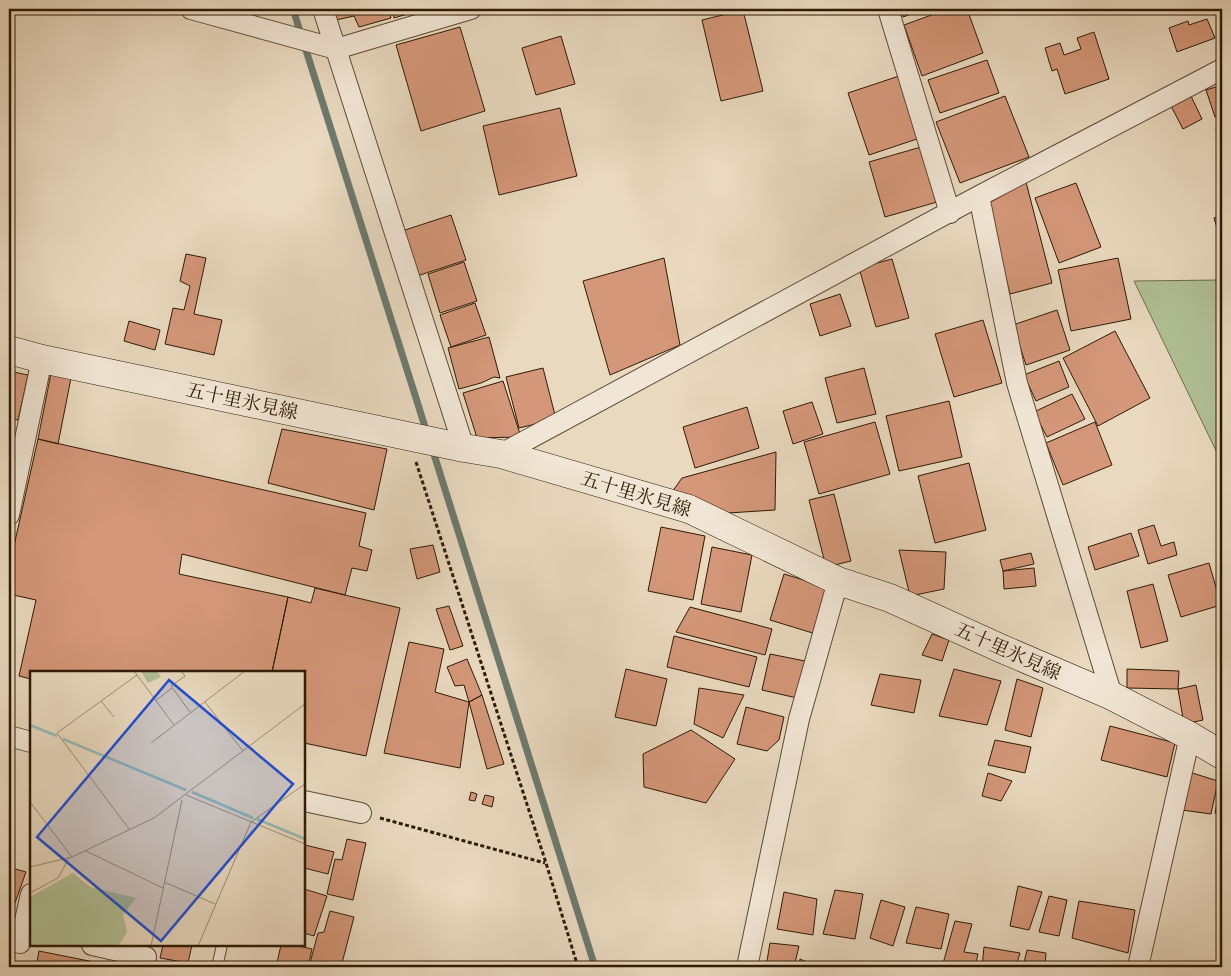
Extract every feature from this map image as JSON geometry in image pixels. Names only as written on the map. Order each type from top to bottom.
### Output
[{"type":"main road","name":"五十里氷見線","points":[[9,350],[42,359],[464,448],[501,454],[689,509],[838,581],[890,598],[1112,696],[1210,744]]},
{"type":"street","points":[[191,9],[336,49],[471,9]]},
{"type":"street","points":[[323,9],[464,448]]},
{"type":"street","points":[[888,9],[950,213]]},
{"type":"street","points":[[501,454],[979,196],[1222,68]]},
{"type":"street","points":[[979,196],[1017,383],[1112,696]]},
{"type":"street","points":[[9,515],[42,359]]},
{"type":"street","points":[[747,967],[799,720],[838,581]]},
{"type":"street","points":[[9,736],[30,742]]},
{"type":"street","points":[[1138,967],[1210,744]]},
{"type":"street","points":[[305,801],[361,813]]},
{"type":"street","points":[[21,933],[30,898]]},
{"type":"street","points":[[97,946],[146,956]]},
{"type":"lane","points":[[218,967],[222,946]]},
{"type":"path","points":[[407,436],[578,967]]},
{"type":"path","points":[[361,813],[546,863]]},
{"type":"green space","points":[[1222,280],[1222,463],[1134,281]]},
{"type":"building","points":[[333,9],[389,9],[391,18],[359,27],[354,16],[336,20]]},
{"type":"building","points":[[392,9],[413,9],[414,12],[394,18]]},
{"type":"building","points":[[900,9],[925,9],[903,17]]},
{"type":"building","points":[[948,9],[967,9],[983,53],[922,76],[904,25]]},
{"type":"building","points":[[743,10],[763,91],[721,101],[702,20]]},
{"type":"building","points":[[1207,19],[1215,38],[1177,52],[1169,28],[1188,21],[1189,25]]},
{"type":"building","points":[[460,27],[485,111],[421,131],[396,45]]},
{"type":"building","points":[[1094,32],[1109,79],[1065,94],[1057,69],[1052,71],[1045,48],[1060,43],[1064,55],[1081,49],[1077,38]]},
{"type":"building","points":[[561,36],[575,84],[536,95],[522,48]]},
{"type":"building","points":[[987,60],[999,93],[940,113],[928,80]]},
{"type":"building","points":[[899,76],[920,138],[869,155],[848,93]]},
{"type":"building","points":[[1222,85],[1222,115],[1215,117],[1206,90]]},
{"type":"building","points":[[1005,96],[1029,157],[960,183],[936,122]]},
{"type":"building","points":[[1191,96],[1202,119],[1183,129],[1171,106]]},
{"type":"building","points":[[560,108],[577,176],[499,195],[483,126]]},
{"type":"building","points":[[1222,127],[1222,143],[1220,144],[1216,129]]},
{"type":"building","points":[[921,147],[937,202],[885,217],[869,162]]},
{"type":"building","points":[[1026,182],[1052,283],[1010,294],[987,204]]},
{"type":"building","points":[[1076,183],[1101,247],[1059,263],[1035,198]]},
{"type":"building","points":[[451,215],[466,260],[417,276],[402,231]]},
{"type":"building","points":[[1222,215],[1222,241],[1221,241],[1214,218]]},
{"type":"building","points":[[186,254],[206,258],[194,314],[222,320],[214,355],[165,344],[173,308],[184,310],[190,286],[180,281]]},
{"type":"building","points":[[664,258],[680,345],[610,375],[583,281]]},
{"type":"building","points":[[1118,258],[1131,319],[1071,331],[1058,270]]},
{"type":"building","points":[[892,259],[909,318],[876,327],[859,268]]},
{"type":"building","points":[[464,262],[477,301],[440,313],[428,274]]},
{"type":"building","points":[[840,294],[851,326],[820,336],[810,304]]},
{"type":"building","points":[[475,303],[486,335],[451,347],[440,315]]},
{"type":"building","points":[[1057,310],[1070,350],[1026,365],[1013,325]]},
{"type":"building","points":[[983,320],[1002,383],[954,397],[935,334]]},
{"type":"building","points":[[129,321],[160,330],[155,350],[124,341]]},
{"type":"building","points":[[1115,331],[1150,398],[1098,426],[1063,358]]},
{"type":"building","points":[[489,337],[500,378],[494,377],[459,389],[448,348]]},
{"type":"building","points":[[1059,361],[1069,387],[1036,401],[1024,375]]},
{"type":"building","points":[[543,368],[556,419],[519,428],[506,377]]},
{"type":"building","points":[[864,368],[876,414],[837,423],[825,378]]},
{"type":"building","points":[[9,371],[28,375],[18,420],[9,418]]},
{"type":"building","points":[[51,373],[71,378],[58,444],[38,439]]},
{"type":"building","points":[[503,381],[521,437],[477,438],[463,393]]},
{"type":"building","points":[[1072,394],[1085,419],[1047,437],[1034,412]]},
{"type":"building","points":[[949,401],[962,457],[899,471],[886,416]]},
{"type":"building","points":[[812,402],[823,434],[793,444],[783,411]]},
{"type":"building","points":[[747,407],[759,448],[695,468],[683,427]]},
{"type":"building","points":[[9,420],[14,421],[9,440]]},
{"type":"building","points":[[875,422],[890,474],[819,494],[804,442]]},
{"type":"building","points":[[1095,422],[1112,465],[1063,485],[1046,443]]},
{"type":"building","points":[[282,429],[387,449],[374,510],[268,483]]},
{"type":"building","points":[[38,439],[366,513],[359,546],[372,550],[367,571],[352,568],[345,595],[182,554],[179,574],[288,597],[272,671],[30,671],[30,679],[19,676],[36,600],[9,594],[9,568]]},
{"type":"building","points":[[776,452],[775,510],[728,513],[672,492],[682,478]]},
{"type":"building","points":[[969,463],[986,530],[935,543],[918,476]]},
{"type":"building","points":[[834,494],[851,561],[826,567],[809,500]]},
{"type":"building","points":[[1154,525],[1161,546],[1174,542],[1177,555],[1148,564],[1138,530]]},
{"type":"building","points":[[661,527],[705,536],[693,600],[648,591]]},
{"type":"building","points":[[1131,533],[1139,556],[1095,570],[1088,547]]},
{"type":"building","points":[[433,545],[440,572],[417,579],[410,549]]},
{"type":"building","points":[[712,547],[752,555],[741,612],[701,604]]},
{"type":"building","points":[[899,550],[946,552],[944,589],[910,596]]},
{"type":"building","points":[[1031,553],[1034,564],[1003,571],[1000,560]]},
{"type":"building","points":[[1209,563],[1221,605],[1181,617],[1168,575]]},
{"type":"building","points":[[1034,568],[1036,586],[1004,589],[1003,571]]},
{"type":"building","points":[[784,574],[830,588],[816,634],[770,620]]},
{"type":"building","points":[[1153,584],[1168,641],[1141,648],[1127,591]]},
{"type":"building","points":[[315,588],[400,608],[366,756],[305,743],[305,671],[272,671],[288,597],[311,603]]},
{"type":"building","points":[[449,606],[463,646],[450,650],[436,609]]},
{"type":"building","points":[[690,607],[772,629],[765,655],[676,632]]},
{"type":"building","points":[[932,634],[949,640],[942,661],[922,655]]},
{"type":"building","points":[[674,636],[757,657],[749,687],[667,667]]},
{"type":"building","points":[[409,642],[444,649],[435,692],[469,702],[460,768],[384,753]]},
{"type":"building","points":[[770,654],[805,661],[797,698],[762,690]]},
{"type":"building","points":[[467,659],[482,695],[469,702],[464,685],[455,686],[447,667]]},
{"type":"building","points":[[626,669],[667,679],[656,726],[615,717]]},
{"type":"building","points":[[954,669],[1001,681],[987,725],[939,716]]},
{"type":"building","points":[[1127,669],[1179,671],[1178,689],[1127,688]]},
{"type":"building","points":[[880,674],[921,680],[914,713],[871,705]]},
{"type":"building","points":[[1017,679],[1043,688],[1031,737],[1005,730]]},
{"type":"building","points":[[1196,685],[1203,720],[1184,724],[1178,689]]},
{"type":"building","points":[[699,688],[744,695],[723,738],[694,724]]},
{"type":"building","points":[[482,695],[504,764],[487,769],[469,702]]},
{"type":"building","points":[[746,707],[784,717],[779,740],[767,751],[737,744]]},
{"type":"building","points":[[1110,726],[1175,743],[1167,777],[1101,760]]},
{"type":"building","points":[[691,730],[735,759],[706,803],[644,787],[643,754]]},
{"type":"building","points":[[995,740],[1031,747],[1025,773],[988,765]]},
{"type":"building","points":[[1189,772],[1218,781],[1211,814],[1182,810]]},
{"type":"building","points":[[988,773],[1012,781],[1001,801],[982,796]]},
{"type":"building","points":[[471,792],[477,794],[475,801],[469,800]]},
{"type":"building","points":[[1219,794],[1222,794],[1222,815],[1215,813]]},
{"type":"building","points":[[485,795],[494,797],[492,807],[482,804]]},
{"type":"building","points":[[347,839],[366,843],[353,900],[327,894],[335,859],[342,860]]},
{"type":"building","points":[[305,845],[334,852],[328,874],[305,868]]},
{"type":"building","points":[[9,867],[26,872],[15,903],[9,901]]},
{"type":"building","points":[[1018,886],[1042,892],[1029,930],[1010,926]]},
{"type":"building","points":[[305,889],[327,896],[314,936],[305,933]]},
{"type":"building","points":[[835,890],[863,894],[855,939],[823,934]]},
{"type":"building","points":[[784,892],[817,899],[813,935],[777,929]]},
{"type":"building","points":[[1049,896],[1067,900],[1059,936],[1039,932]]},
{"type":"building","points":[[881,900],[905,907],[893,946],[870,938]]},
{"type":"building","points":[[1079,901],[1135,910],[1128,953],[1072,938]]},
{"type":"building","points":[[916,907],[949,914],[941,949],[906,943]]},
{"type":"building","points":[[330,911],[354,917],[341,967],[309,967],[318,933],[324,932]]},
{"type":"building","points":[[955,921],[972,924],[964,952],[978,954],[975,967],[942,967]]},
{"type":"building","points":[[770,943],[799,946],[794,967],[766,967]]},
{"type":"building","points":[[163,946],[192,946],[188,963],[160,958]]},
{"type":"building","points":[[281,946],[298,946],[312,949],[308,967],[276,967]]},
{"type":"building","points":[[984,947],[1020,953],[1016,967],[982,967]]},
{"type":"building","points":[[1027,950],[1046,953],[1045,967],[1023,967]]},
{"type":"building","points":[[39,951],[119,967],[36,967]]},
{"type":"building","points":[[800,959],[818,967],[798,967]]},
{"type":"waterway","points":[[293,9],[427,433]]},
{"type":"waterway","points":[[432,448],[595,967]]}]
